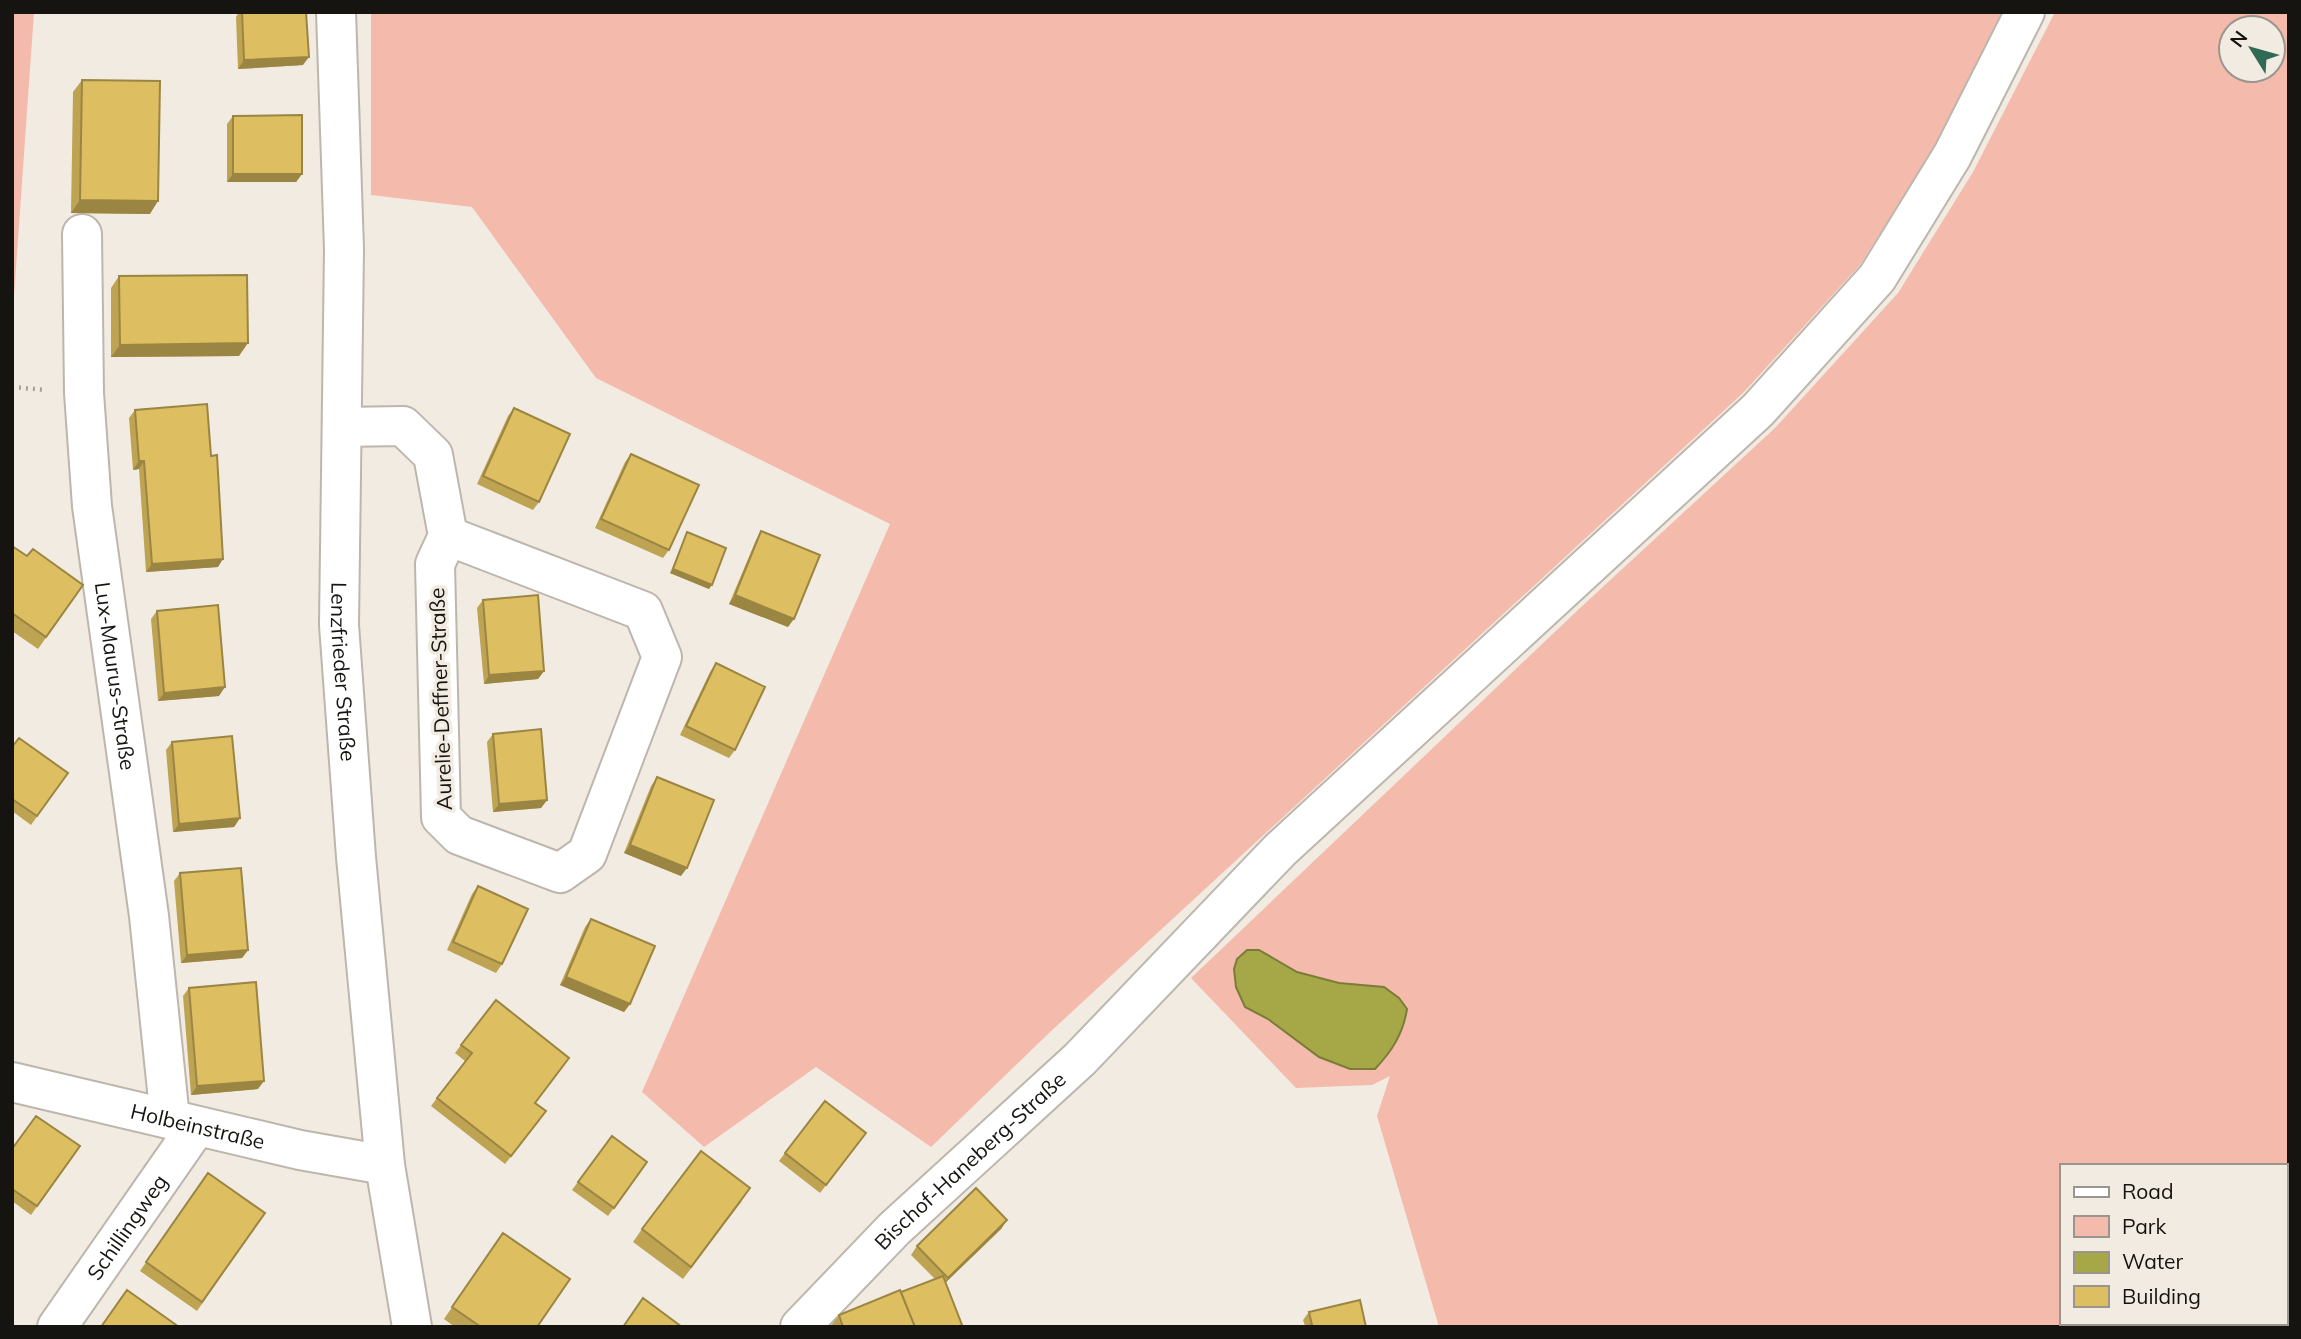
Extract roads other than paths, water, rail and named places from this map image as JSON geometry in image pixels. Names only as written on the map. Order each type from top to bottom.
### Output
[{"type":"street","name":"Lenzfrieder Straße","points":[[336,12],[344,250],[340,625],[356,857],[385,1166],[412,1327]]},
{"type":"street","name":"Bischof-Haneberg-Straße","points":[[800,1327],[894,1228],[1080,1059],[1280,849],[1758,410],[1877,278],[1952,156],[2025,12]]},
{"type":"street","name":"Lux-Maurus-Straße","points":[[82,234],[84,393],[92,506],[149,916],[183,1123]]},
{"type":"street","points":[[342,427],[403,426],[433,455],[448,536]]},
{"type":"street","name":"Aurelie-Deffner-Straße","points":[[448,536],[643,611],[662,657],[587,854],[560,873],[459,835],[441,817],[435,565],[448,536]]},
{"type":"street","name":"Holbeinstraße","points":[[12,1082],[300,1150],[385,1166]]},
{"type":"street","name":"Schillingweg","points":[[57,1327],[183,1123]]},
{"type":"water","points":[[1247,950],[1259,950],[1297,972],[1339,983],[1384,987],[1399,998],[1407,1009],[1400,1034],[1392,1049],[1375,1069],[1350,1069],[1319,1057],[1268,1019],[1245,1007],[1236,987],[1234,969],[1237,959]]}]
